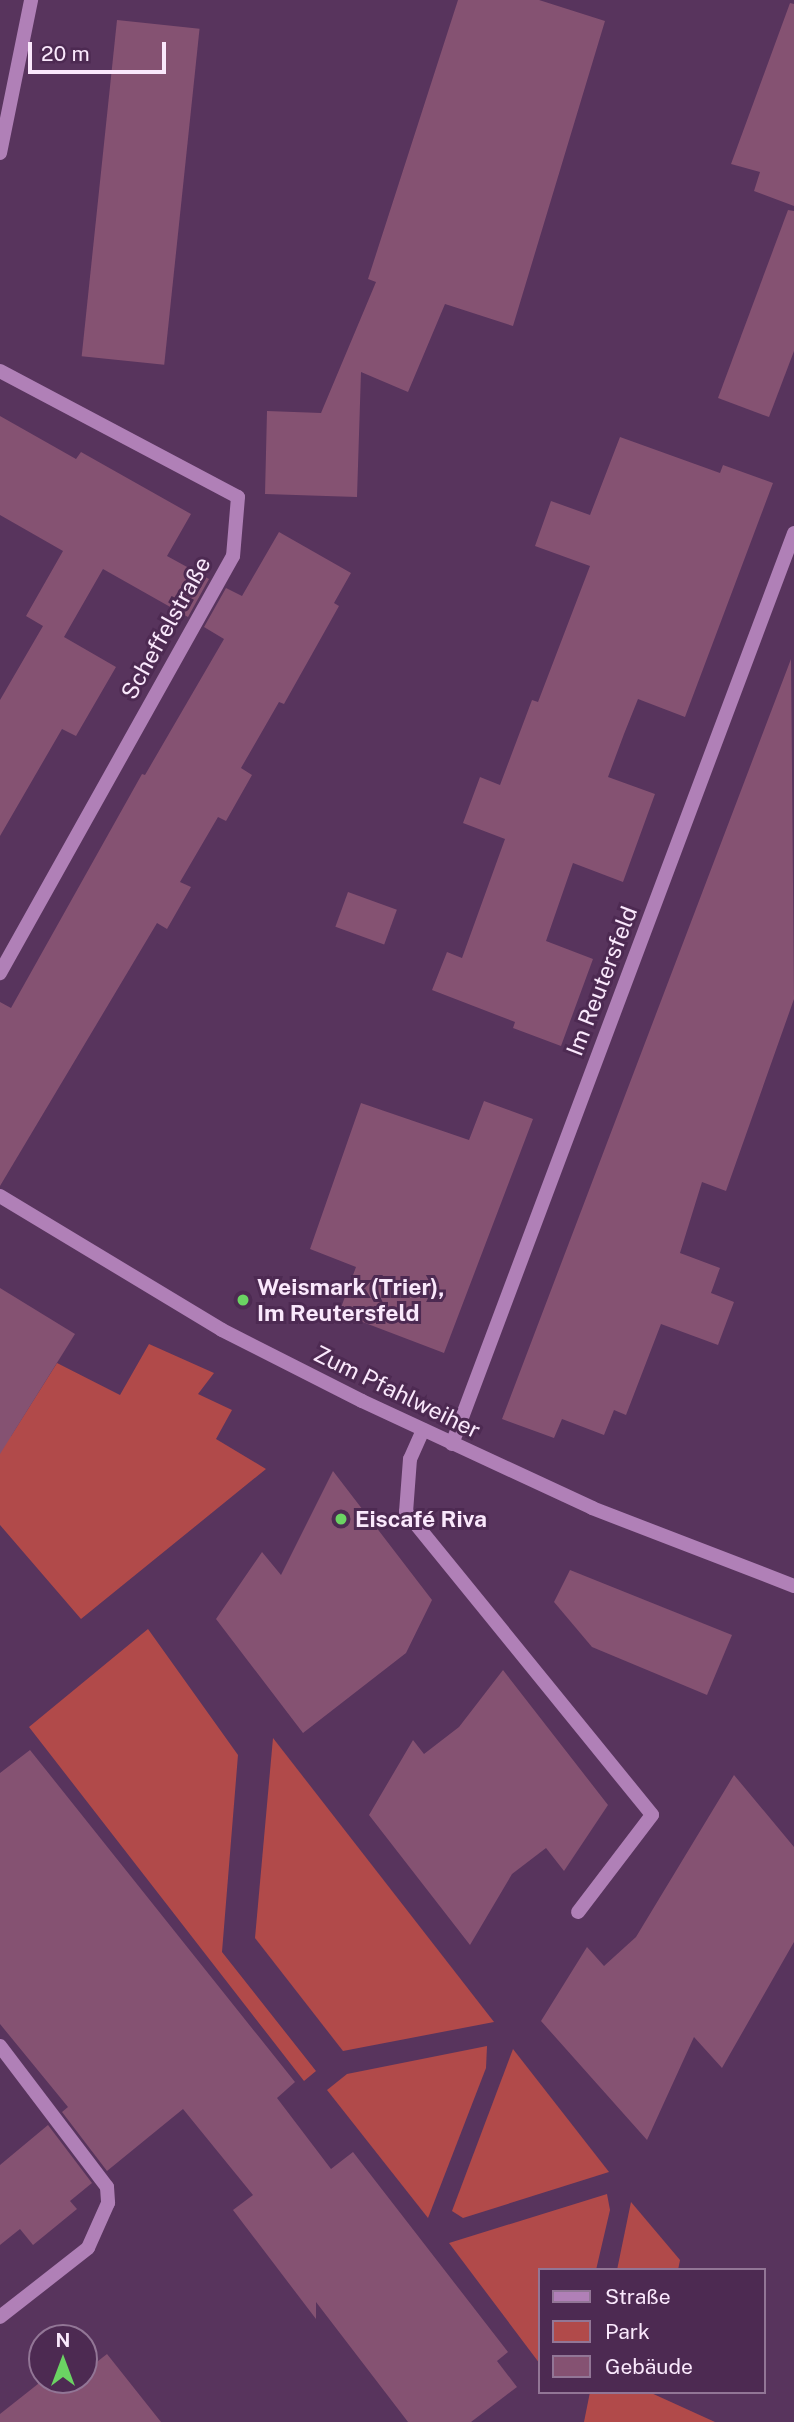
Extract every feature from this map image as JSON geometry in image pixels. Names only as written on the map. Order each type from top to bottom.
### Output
[{"type":"street","points":[[0,153],[32,0]]},
{"type":"street","name":"Scheffelstraße","points":[[0,370],[238,497],[233,556],[0,972]]},
{"type":"street","name":"Im Reutersfeld","points":[[452,1444],[794,533]]},
{"type":"street","name":"Zum Pfahlweiher","points":[[0,1196],[222,1331],[423,1430],[592,1508],[794,1586]]},
{"type":"street","points":[[423,1430],[410,1459],[406,1511],[652,1815],[578,1912]]},
{"type":"street","points":[[0,2046],[107,2187],[108,2203],[88,2248],[0,2317]]},
{"type":"green space","points":[[149,1344],[214,1373],[198,1394],[232,1410],[216,1439],[266,1469],[81,1619],[0,1525],[0,1430],[11,1436],[57,1363],[120,1395]]},
{"type":"green space","points":[[148,1629],[238,1755],[222,1952],[316,2071],[304,2081],[29,1727]]},
{"type":"green space","points":[[273,1738],[494,2022],[343,2051],[255,1938]]},
{"type":"green space","points":[[487,2046],[486,2068],[428,2218],[327,2090],[347,2074]]},
{"type":"green space","points":[[513,2049],[609,2172],[463,2218],[452,2211]]},
{"type":"green space","points":[[607,2194],[610,2210],[596,2268],[538,2268],[538,2361],[449,2243]]},
{"type":"green space","points":[[631,2202],[680,2260],[678,2268],[617,2268]]},
{"type":"green space","points":[[590,2394],[653,2394],[715,2422],[584,2422]]},
{"type":"building","points":[[458,0],[539,0],[605,21],[513,326],[445,304],[408,392],[361,372],[357,497],[265,494],[267,411],[321,413],[376,282],[368,279]]},
{"type":"building","points":[[790,3],[794,4],[794,206],[754,191],[760,172],[731,164]]},
{"type":"building","points":[[117,20],[200,29],[164,365],[82,356]]},
{"type":"building","points":[[788,210],[794,211],[794,351],[769,417],[718,398]]},
{"type":"building","points":[[0,416],[76,459],[81,452],[191,514],[167,556],[209,579],[188,617],[103,569],[64,637],[116,667],[76,736],[62,729],[0,836],[0,700],[43,626],[26,616],[63,551],[0,515]]},
{"type":"building","points":[[620,437],[720,473],[723,465],[773,483],[685,717],[638,699],[624,734],[608,777],[655,794],[623,882],[573,863],[546,941],[593,959],[561,1046],[513,1028],[515,1022],[432,990],[447,952],[462,958],[505,839],[463,823],[480,777],[500,785],[532,700],[538,702],[590,566],[535,546],[551,501],[590,515]]},
{"type":"building","points":[[279,532],[351,573],[334,603],[339,606],[284,704],[279,702],[241,768],[252,775],[226,821],[218,817],[180,882],[191,887],[167,929],[157,923],[0,1186],[0,1002],[11,1008],[142,774],[145,775],[224,639],[204,627],[226,588],[242,596]]},
{"type":"building","points":[[791,659],[794,999],[726,1191],[702,1182],[680,1253],[720,1268],[711,1293],[734,1302],[718,1345],[661,1324],[626,1415],[614,1410],[604,1435],[562,1419],[554,1438],[502,1419]]},
{"type":"building","points":[[348,892],[397,910],[384,945],[335,927]]},
{"type":"building","points":[[484,1101],[533,1119],[444,1353],[339,1313],[356,1267],[310,1249],[361,1103],[469,1140]]},
{"type":"building","points":[[0,1288],[75,1334],[0,1454]]},
{"type":"building","points":[[333,1471],[432,1600],[406,1653],[303,1733],[216,1619],[262,1552],[281,1575]]},
{"type":"building","points":[[570,1570],[732,1635],[707,1695],[592,1647],[554,1602]]},
{"type":"building","points":[[503,1670],[608,1805],[564,1871],[546,1848],[512,1874],[470,1945],[369,1815],[413,1740],[424,1754],[459,1727]]},
{"type":"building","points":[[30,1750],[295,2082],[277,2098],[331,2169],[353,2152],[508,2352],[497,2361],[517,2387],[471,2422],[408,2422],[316,2302],[316,2319],[233,2210],[253,2195],[183,2109],[107,2171],[62,2112],[68,2107],[0,2024],[0,1773]]},
{"type":"building","points":[[734,1775],[794,1847],[794,1942],[722,2068],[694,2037],[647,2140],[541,2021],[587,1947],[604,1966],[636,1937]]},
{"type":"building","points":[[48,2125],[92,2183],[70,2201],[77,2209],[33,2245],[20,2229],[0,2245],[0,2165]]},
{"type":"building","points":[[107,2354],[161,2422],[0,2422],[0,2414],[28,2392],[28,2394],[98,2394],[98,2361]]},
{"type":"place","name":"Weismark (Trier), Im Reutersfeld","points":[[243,1300]]},
{"type":"place","name":"Eiscafé Riva","points":[[341,1519]]}]
